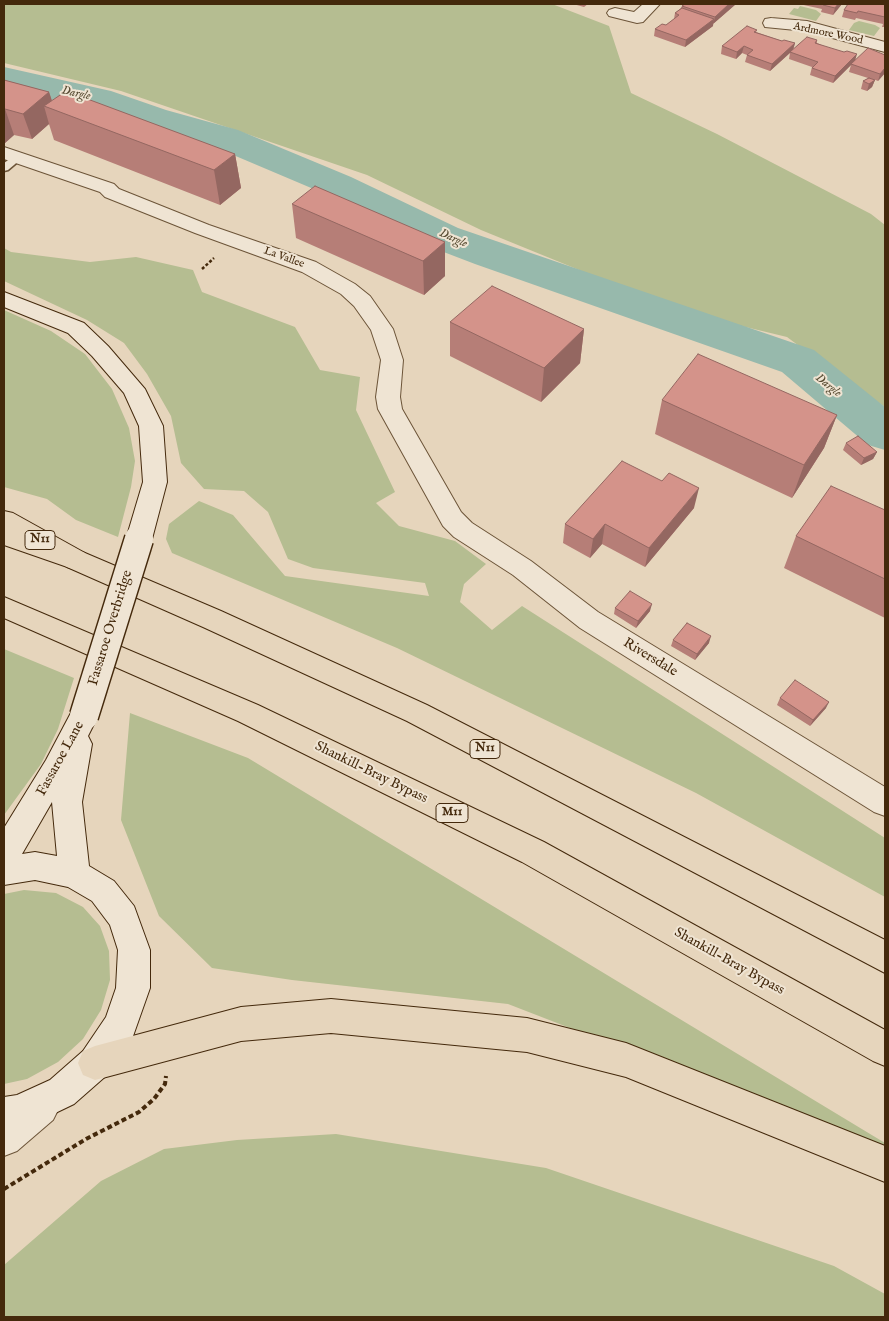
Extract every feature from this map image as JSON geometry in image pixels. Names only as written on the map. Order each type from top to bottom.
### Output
[{"type":"highway","name":"N11","points":[[4,520],[76,560],[212,619],[417,713],[885,957]]},
{"type":"highway","points":[[4,535],[76,560]]},
{"type":"highway","name":"Shankill-Bray Bypass","points":[[4,607],[248,713],[534,852],[885,1050]]},
{"type":"highway","points":[[95,1063],[165,1046],[241,1024],[331,1016],[527,1035],[626,1060],[885,1164]]},
{"type":"street","points":[[615,13],[637,18],[652,4]]},
{"type":"street","name":"Ardmore Wood","points":[[771,23],[807,26],[885,47]]},
{"type":"street","name":"La Vallee","points":[[8,159],[80,178],[107,188],[112,193],[202,229],[309,267],[348,289],[362,302],[382,329],[392,360],[389,384],[390,409],[436,490]]},
{"type":"street","name":"Fassaroe Overbridge","points":[[4,299],[76,328],[100,351],[134,389],[151,426],[155,482],[84,716]]},
{"type":"street","name":"Riversdale","points":[[436,490],[452,519],[462,530],[522,568],[589,620],[885,803]]},
{"type":"street","name":"Fassaroe Lane","points":[[4,855],[56,769],[84,716]]},
{"type":"street","name":"Fassaroe Lane","points":[[74,874],[67,802],[84,716]]},
{"type":"street","points":[[4,871],[34,866],[74,874],[103,891],[123,917],[134,950],[133,988],[120,1027],[95,1063],[4,1138]]},
{"type":"street","points":[[4,1115],[20,1112],[62,1092]]},
{"type":"path","points":[[4,1189],[86,1139],[139,1112],[154,1099],[164,1084],[168,1067],[165,1046]]},
{"type":"green space","points":[[4,4],[552,4],[609,26],[631,93],[717,134],[871,214],[885,225],[885,407],[787,337],[700,316],[638,294],[481,230],[367,175],[121,91],[4,63]]},
{"type":"green space","points":[[800,6],[816,10],[821,14],[816,21],[789,14],[794,8],[798,9]]},
{"type":"green space","points":[[859,21],[880,28],[874,36],[849,30],[854,23]]},
{"type":"green space","points":[[4,248],[11,252],[90,262],[136,257],[193,270],[202,292],[295,327],[320,370],[360,377],[356,410],[395,492],[376,503],[399,526],[455,541],[486,564],[464,584],[460,602],[492,630],[522,606],[885,838],[885,897],[696,793],[397,648],[172,553],[166,539],[169,524],[199,501],[233,515],[285,576],[429,596],[425,583],[313,568],[288,559],[268,512],[244,491],[204,489],[181,463],[171,416],[147,374],[124,343],[87,320],[4,281]]},
{"type":"green space","points":[[4,310],[51,331],[85,354],[112,389],[129,428],[135,461],[131,487],[118,537],[76,520],[47,499],[4,487]]},
{"type":"green space","points":[[4,649],[74,678],[58,729],[41,764],[4,815]]},
{"type":"green space","points":[[130,713],[248,758],[885,1143],[885,1150],[508,1004],[292,980],[212,968],[159,916],[121,820]]},
{"type":"green space","points":[[24,890],[56,893],[83,907],[100,926],[109,951],[110,980],[101,1010],[83,1039],[58,1062],[27,1079],[4,1084],[4,894]]},
{"type":"green space","points":[[336,1134],[546,1168],[834,1266],[885,1294],[885,1317],[4,1317],[4,1265],[101,1181],[164,1149],[237,1140]]},
{"type":"building","points":[[685,4],[729,4],[715,17],[682,6]]},
{"type":"building","points":[[824,4],[838,4],[835,8]]},
{"type":"building","points":[[848,4],[885,4],[885,17],[844,10]]},
{"type":"building","points":[[682,8],[714,19],[686,40],[655,29],[662,24],[666,25],[679,15],[675,13]]},
{"type":"building","points":[[747,26],[757,30],[754,32],[795,43],[772,64],[747,55],[753,50],[744,46],[737,52],[722,46]]},
{"type":"building","points":[[807,37],[817,40],[815,43],[857,54],[835,76],[812,68],[818,62],[790,52]]},
{"type":"building","points":[[868,48],[885,55],[885,68],[880,74],[851,64]]},
{"type":"building","points":[[869,78],[875,80],[869,84],[863,81]]},
{"type":"building","points":[[4,80],[49,92],[23,114],[4,110]]},
{"type":"building","points":[[66,91],[235,154],[214,170],[44,106]]},
{"type":"building","points":[[315,186],[445,242],[423,261],[292,204]]},
{"type":"building","points":[[492,286],[584,329],[544,368],[450,322]]},
{"type":"building","points":[[698,354],[837,415],[804,465],[662,400]]},
{"type":"building","points":[[858,436],[877,452],[864,458],[846,443]]},
{"type":"building","points":[[622,461],[662,481],[669,473],[699,488],[649,548],[605,524],[593,539],[565,524]]},
{"type":"building","points":[[831,486],[885,510],[885,579],[796,536]]},
{"type":"building","points":[[630,591],[652,604],[638,621],[615,608]]},
{"type":"building","points":[[687,623],[711,636],[697,654],[673,640]]},
{"type":"building","points":[[795,680],[829,702],[813,720],[780,698]]},
{"type":"waterway","name":"Dargle","points":[[4,78],[98,99],[153,118],[225,138],[337,185],[443,237],[798,361],[885,433]]}]
